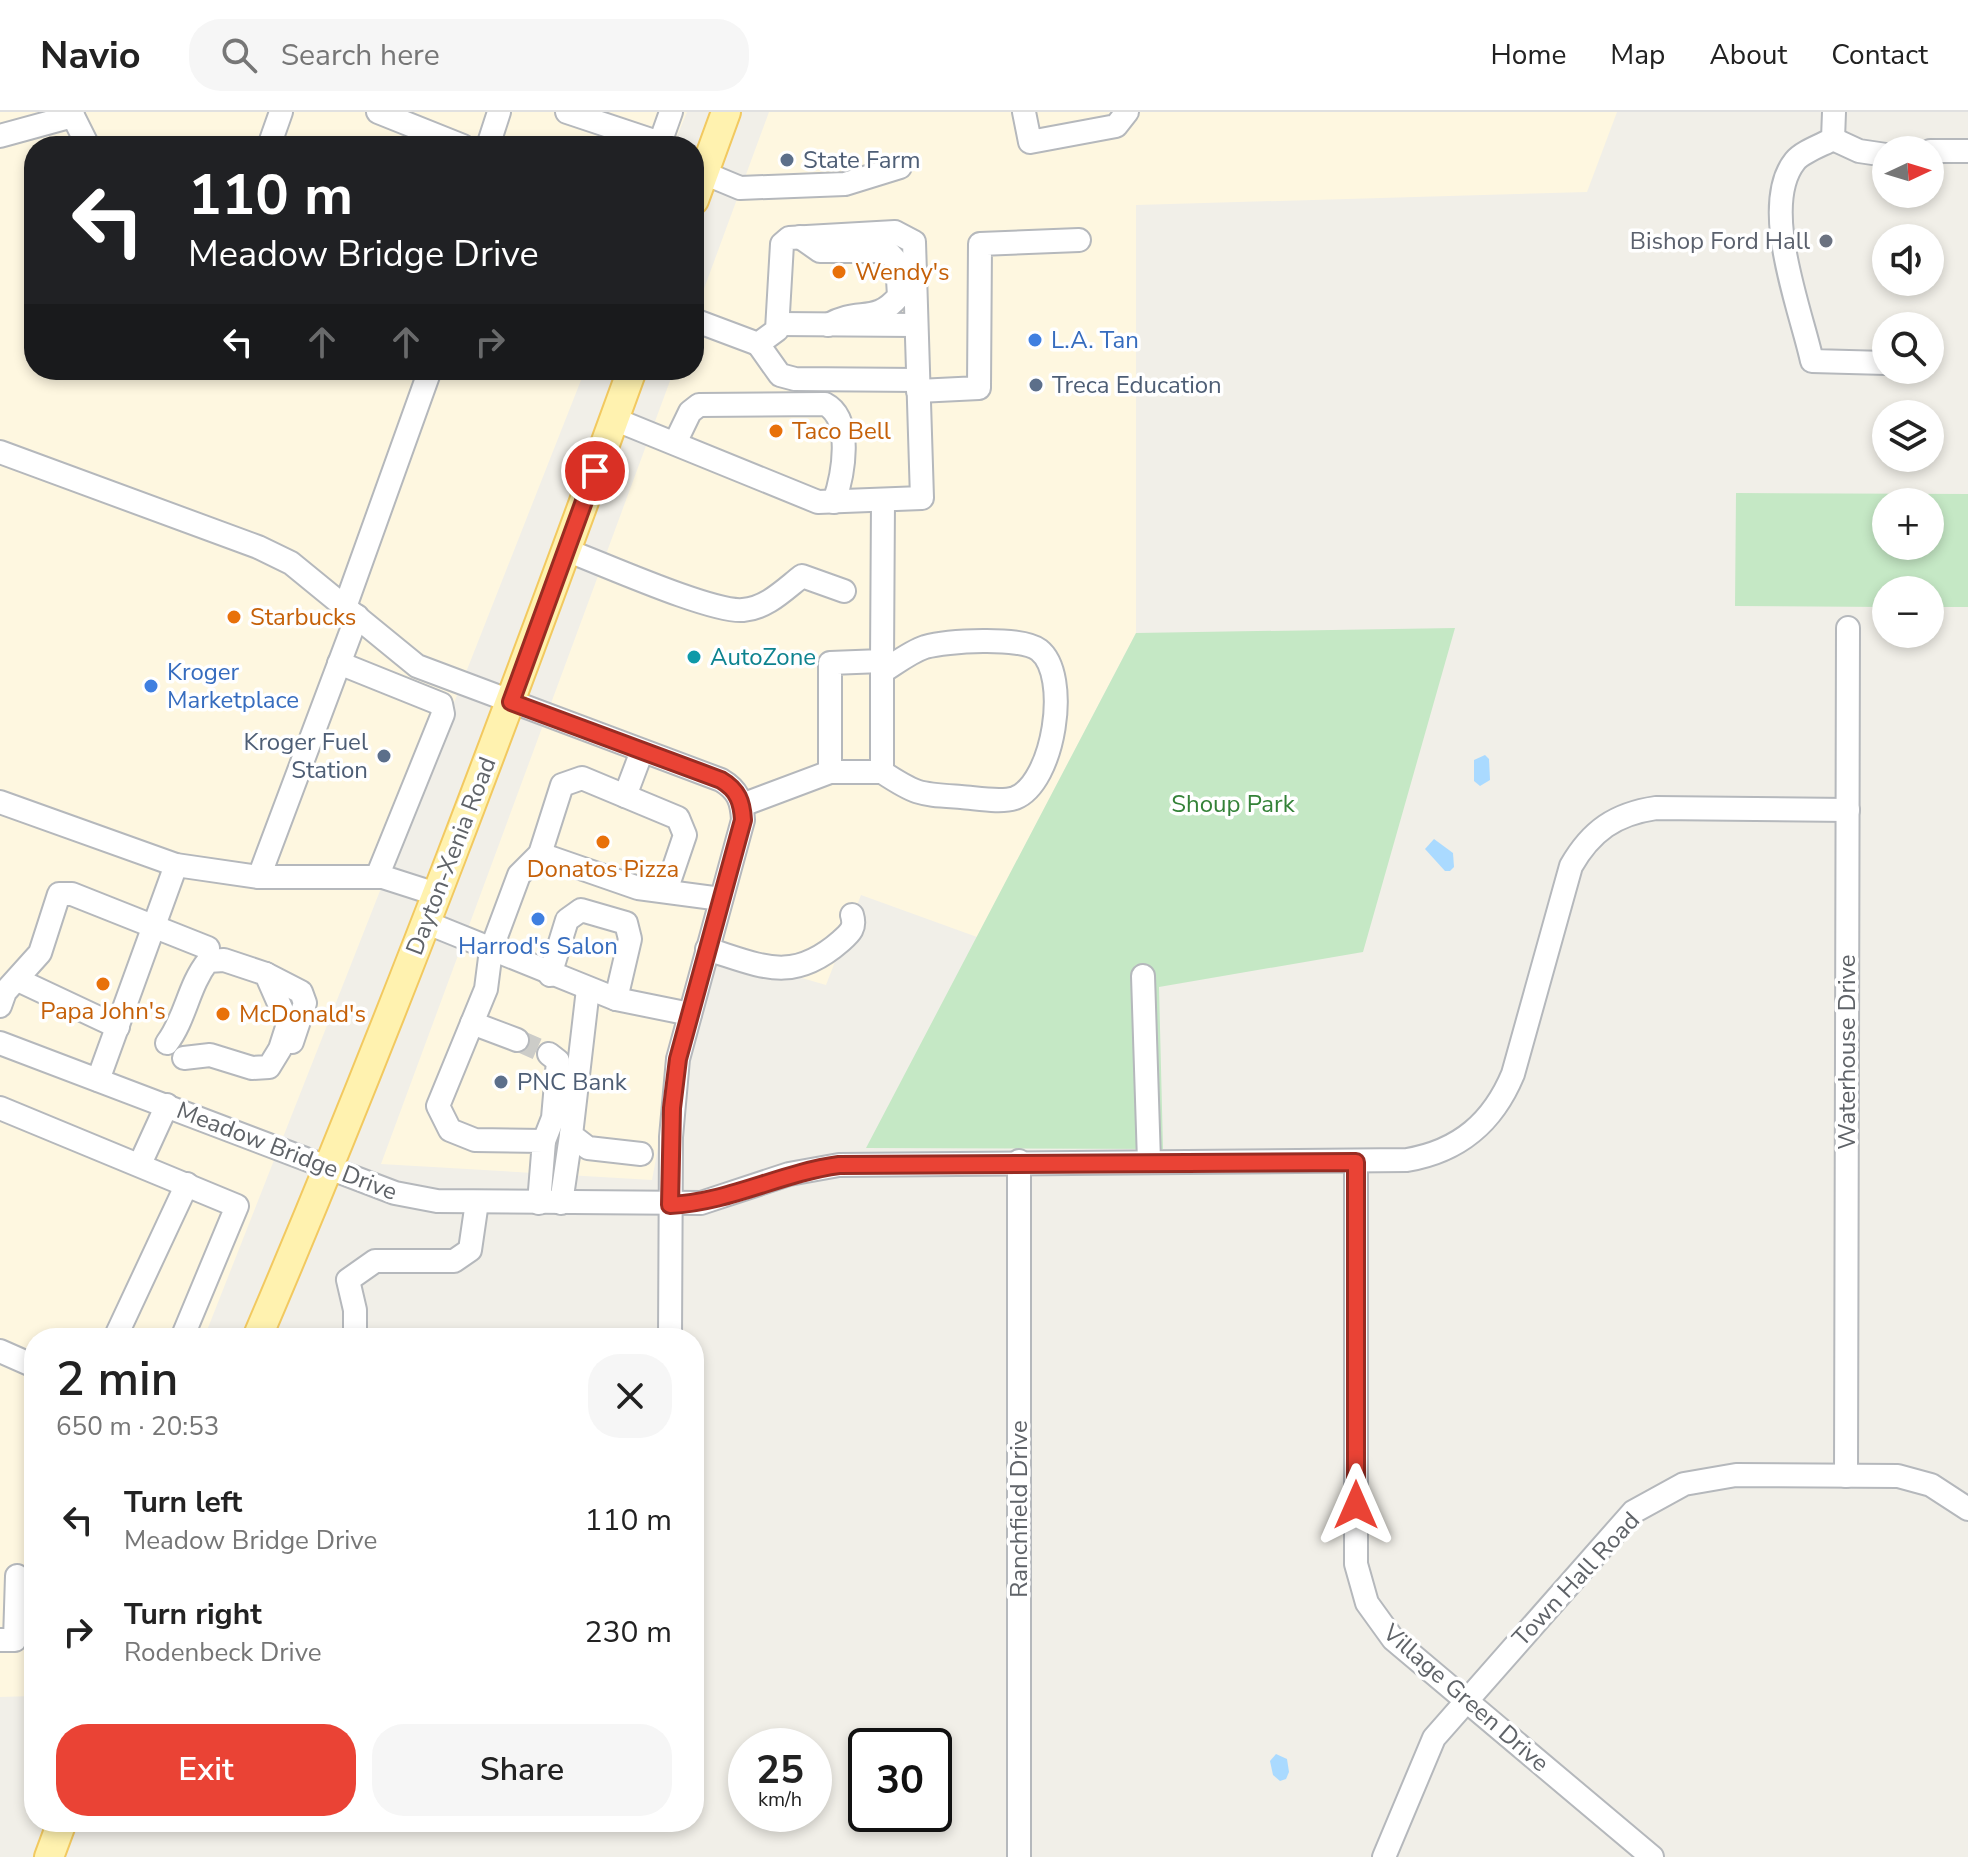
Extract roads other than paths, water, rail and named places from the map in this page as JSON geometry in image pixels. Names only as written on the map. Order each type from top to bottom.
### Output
[{"type":"main road","points":[[704,173],[726,112]]},
{"type":"main road","name":"Dayton-Xenia Road","points":[[261,1328],[331,1166],[511,702],[628,380]]},
{"type":"main road","points":[[49,1857],[58,1832]]},
{"type":"street","points":[[277,136],[281,112]]},
{"type":"street","points":[[378,112],[438,136]]},
{"type":"street","points":[[491,136],[499,112]]},
{"type":"street","points":[[567,112],[639,136]]},
{"type":"street","points":[[662,136],[671,112]]},
{"type":"street","points":[[1024,112],[1030,142],[1116,126],[1127,112]]},
{"type":"street","points":[[1833,139],[1834,112]]},
{"type":"street","points":[[0,136],[72,114],[83,136]]},
{"type":"street","points":[[1833,139],[1859,151],[1872,153]]},
{"type":"street","points":[[1833,139],[1795,160],[1780,196],[1784,252],[1812,361],[1872,363]]},
{"type":"street","points":[[1944,151],[1968,151]]},
{"type":"street","points":[[704,173],[740,188],[845,184],[900,167]]},
{"type":"street","points":[[614,419],[818,502],[922,498],[914,242],[895,232],[791,240]]},
{"type":"street","points":[[791,240],[820,251],[887,251],[897,262],[899,296],[887,310],[875,314],[847,314],[828,325]]},
{"type":"street","points":[[778,327],[791,240]]},
{"type":"street","points":[[704,324],[758,344],[780,375],[795,379],[979,388],[980,244],[1079,240]]},
{"type":"street","points":[[758,344],[778,327],[916,325]]},
{"type":"street","points":[[259,877],[339,663],[351,612],[427,380]]},
{"type":"street","points":[[675,443],[690,412],[699,405],[825,404],[836,410],[841,419],[841,480],[834,502]]},
{"type":"street","points":[[0,452],[258,547],[291,563],[417,666],[721,780],[736,792],[742,805],[743,820],[678,1059],[672,1108],[670,1328]]},
{"type":"street","points":[[882,772],[883,500]]},
{"type":"street","points":[[566,550],[663,588],[741,611],[765,605],[802,576],[844,591]]},
{"type":"street","name":"Waterhouse Drive","points":[[1846,1476],[1848,628]]},
{"type":"street","points":[[742,805],[830,772],[882,772],[913,793],[1015,798],[1029,788],[1045,764],[1053,731],[1055,687],[1052,669],[1039,650],[1018,642],[923,648],[882,666],[830,663],[830,772]]},
{"type":"street","points":[[339,663],[441,704],[443,714],[377,877]]},
{"type":"street","points":[[625,796],[642,751]]},
{"type":"street","points":[[544,1141],[475,1140],[450,1130],[438,1106],[486,989],[491,950],[519,875],[540,854],[562,785],[582,778],[678,818],[685,835],[666,891]]},
{"type":"street","points":[[0,802],[176,865],[259,877],[377,877],[436,894]]},
{"type":"street","name":"Meadow Bridge Drive","points":[[0,1043],[331,1166],[395,1193],[437,1201],[670,1205],[718,1200],[789,1174],[839,1165],[982,1166],[1019,1161],[1407,1160],[1437,1153],[1468,1137],[1484,1125],[1498,1105],[1513,1074],[1571,866],[1583,845],[1602,826],[1626,814],[1656,808],[1848,810]]},
{"type":"street","points":[[540,854],[638,888],[721,899]]},
{"type":"street","points":[[98,1080],[176,865]]},
{"type":"street","points":[[0,1006],[5,992],[40,953],[59,894],[72,894],[208,948]]},
{"type":"street","points":[[550,975],[567,920],[581,910],[626,923],[630,939],[616,999]]},
{"type":"street","points":[[707,949],[768,968],[798,967],[827,953],[850,933],[854,926],[852,915]]},
{"type":"street","points":[[425,922],[550,975],[616,999],[690,1014]]},
{"type":"street","points":[[167,1043],[177,1029],[198,974],[208,961],[224,960],[266,974],[288,1024],[280,1049],[269,1067],[252,1068],[210,1055],[184,1058]]},
{"type":"street","points":[[1143,976],[1149,1161]]},
{"type":"street","points":[[18,980],[118,1027]]},
{"type":"street","points":[[550,1203],[571,1135],[588,989]]},
{"type":"street","points":[[472,1023],[517,1040]]},
{"type":"street","points":[[549,1054],[558,1061],[553,1118],[544,1141],[550,1203]]},
{"type":"street","points":[[140,1164],[167,1105]]},
{"type":"street","points":[[0,1108],[237,1206],[186,1328]]},
{"type":"street","points":[[571,1135],[588,1148],[641,1154]]},
{"type":"street","name":"Ranchfield Drive","points":[[1019,1161],[1019,1857]]},
{"type":"street","name":"Village Green Drive","points":[[1356,1162],[1358,1576],[1367,1603],[1384,1629],[1652,1857]]},
{"type":"street","points":[[120,1328],[187,1184]]},
{"type":"street","points":[[355,1328],[355,1310],[348,1280],[375,1261],[454,1261],[470,1250],[477,1202]]},
{"type":"street","points":[[0,1351],[24,1362]]},
{"type":"street","name":"Town Hall Road","points":[[1384,1857],[1434,1738],[1633,1512],[1684,1484],[1718,1476],[1915,1479],[1946,1493],[1968,1509]]},
{"type":"street","points":[[0,1640],[15,1640],[17,1576]]},
{"type":"water","points":[[1485,755],[1489,759],[1490,780],[1480,786],[1474,781],[1474,760]]},
{"type":"water","points":[[1434,839],[1453,853],[1454,867],[1450,871],[1445,871],[1425,849]]},
{"type":"water","points":[[1276,1754],[1287,1759],[1289,1772],[1286,1779],[1280,1781],[1273,1775],[1270,1761]]},
{"type":"tunnel","points":[[517,1040],[549,1054]]},
{"type":"place","name":"State Farm","points":[[787,160]]},
{"type":"place","name":"Bishop Ford Hall","points":[[1826,241]]},
{"type":"place","name":"Wendy's","points":[[839,272]]},
{"type":"place","name":"L.A. Tan","points":[[1035,340]]},
{"type":"place","name":"Treca Education","points":[[1036,385]]},
{"type":"place","name":"Taco Bell","points":[[776,431]]},
{"type":"place","name":"Starbucks","points":[[234,617]]},
{"type":"place","name":"AutoZone","points":[[694,657]]},
{"type":"place","name":"Kroger Marketplace","points":[[151,686]]},
{"type":"place","name":"Kroger Fuel Station","points":[[384,756]]},
{"type":"place","name":"Donatos Pizza","points":[[603,842]]},
{"type":"place","name":"Harrod's Salon","points":[[538,919]]},
{"type":"place","name":"Papa John's","points":[[103,984]]},
{"type":"place","name":"McDonald's","points":[[223,1014]]},
{"type":"place","name":"PNC Bank","points":[[501,1082]]},
{"type":"park label","name":"Shoup Park","points":[[1233,804]]}]
